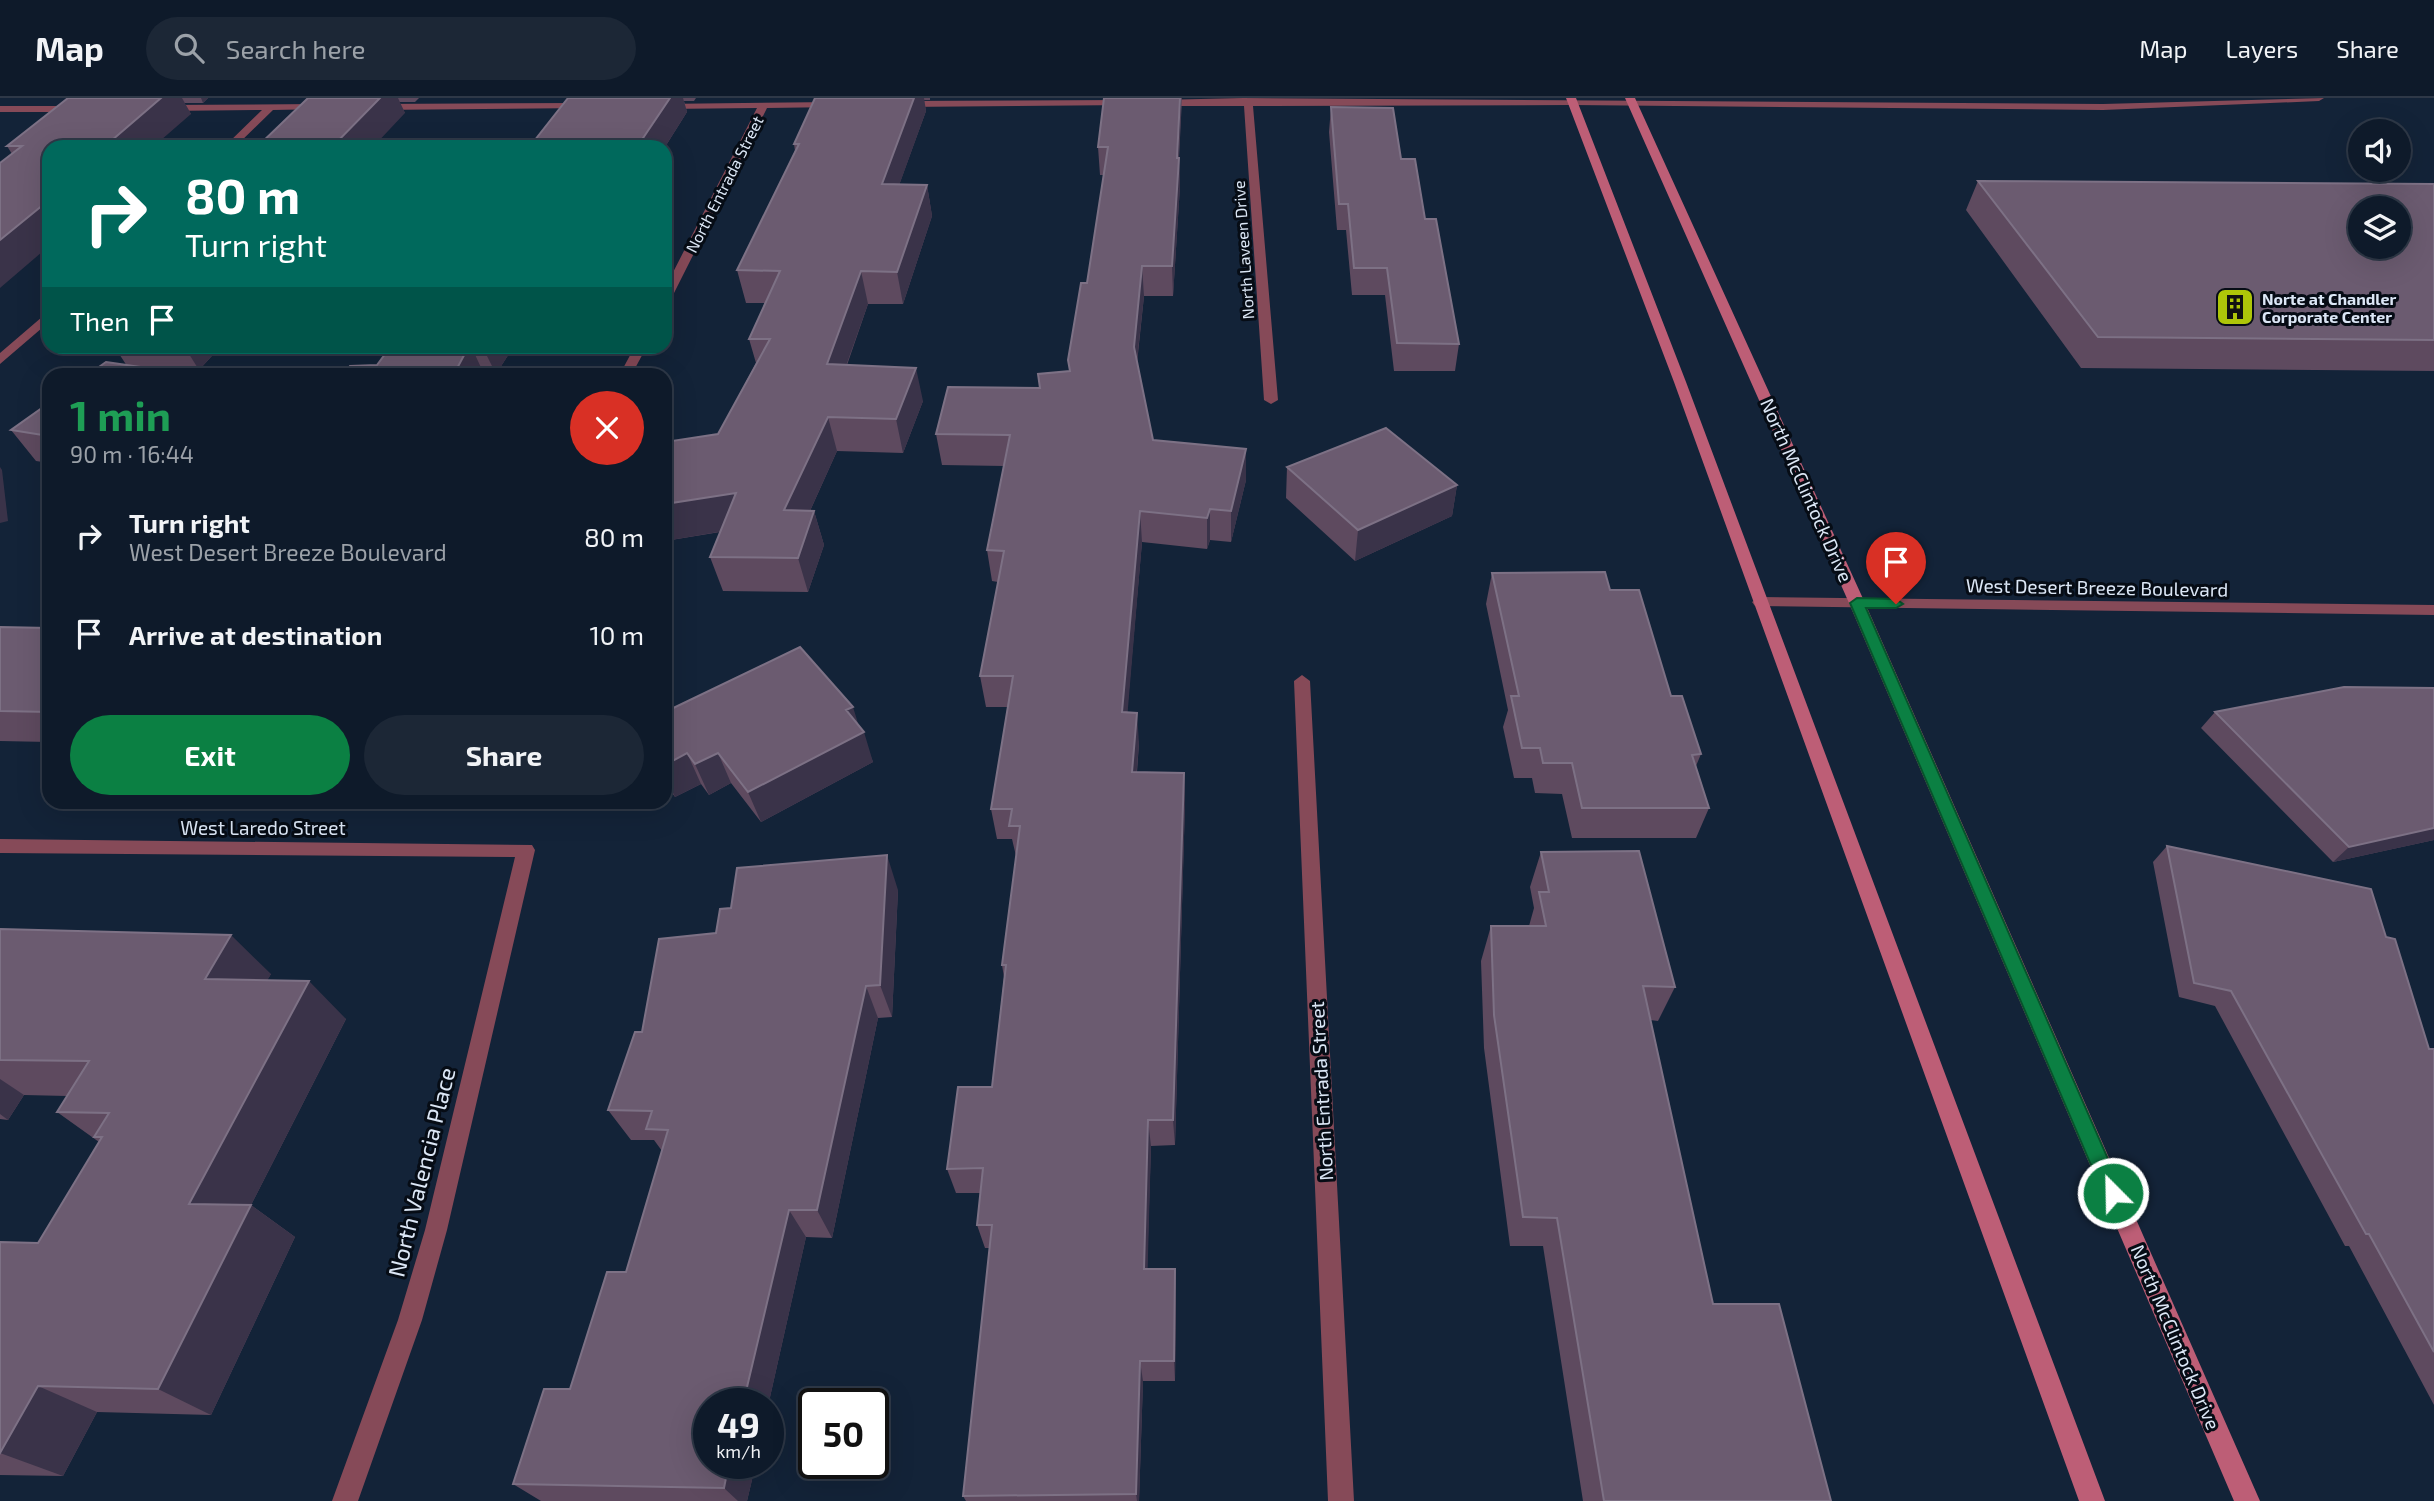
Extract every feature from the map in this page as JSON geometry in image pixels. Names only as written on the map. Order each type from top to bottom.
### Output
[{"type":"main road","points":[[1571,100],[1680,382],[2092,1501]]},
{"type":"main road","name":"North McClintock Drive","points":[[1631,100],[1857,603],[2247,1501]]},
{"type":"street","points":[[1153,103],[1248,100],[1631,100],[2102,107],[2319,98]]},
{"type":"street","name":"North Laveen Drive","points":[[1248,100],[1271,400]]},
{"type":"street","points":[[892,104],[1139,103]]},
{"type":"street","points":[[653,106],[853,104]]},
{"type":"street","name":"North Entrada Street","points":[[672,286],[761,114],[762,105]]},
{"type":"street","points":[[367,107],[599,106]]},
{"type":"street","points":[[236,140],[271,107]]},
{"type":"street","points":[[146,108],[326,107]]},
{"type":"street","points":[[0,109],[93,109]]},
{"type":"street","points":[[0,360],[42,321]]},
{"type":"street","name":"West Desert Breeze Boulevard","points":[[1760,602],[2434,610]]},
{"type":"street","name":"North Entrada Street","points":[[1302,681],[1341,1501]]},
{"type":"street","name":"West Laredo Street","points":[[0,846],[526,850]]},
{"type":"street","name":"North Valencia Place","points":[[345,1501],[410,1320],[436,1230],[526,850]]},
{"type":"building","points":[[68,98],[161,98],[112,140],[42,140],[42,206],[0,240],[0,163],[22,146],[7,146]]},
{"type":"building","points":[[308,98],[380,98],[339,140],[264,140]]},
{"type":"building","points":[[568,98],[670,98],[642,140],[535,140]]},
{"type":"building","points":[[815,98],[914,98],[882,184],[927,185],[897,272],[861,271],[827,364],[916,368],[896,419],[828,417],[784,510],[814,511],[798,558],[710,557],[736,493],[672,503],[672,441],[718,434],[770,339],[749,339],[780,271],[737,270],[799,144],[794,144]]},
{"type":"building","points":[[1104,98],[1180,98],[1172,266],[1142,266],[1134,347],[1153,440],[1246,449],[1231,511],[1210,509],[1207,518],[1140,511],[1122,712],[1137,713],[1132,772],[1184,773],[1173,1120],[1148,1120],[1144,1269],[1175,1269],[1174,1361],[1140,1361],[1136,1494],[963,1496],[992,1225],[977,1225],[983,1168],[947,1169],[958,1087],[992,1087],[1006,965],[1002,965],[1020,826],[1009,826],[1012,809],[991,809],[1013,676],[980,676],[1004,551],[987,550],[1010,435],[936,434],[948,387],[1040,388],[1038,374],[1070,371],[1068,360],[1081,283],[1087,283],[1108,147],[1098,147]]},
{"type":"building","points":[[1331,107],[1393,108],[1401,159],[1415,159],[1425,219],[1436,219],[1459,344],[1397,343],[1387,268],[1354,268],[1348,204],[1339,204]]},
{"type":"building","name":"Norte at Chandler Corporate Center","points":[[1978,181],[2434,184],[2434,340],[2098,337]]},
{"type":"building","points":[[385,354],[465,354],[457,368],[349,368],[377,365]]},
{"type":"building","points":[[106,362],[148,368],[98,368]]},
{"type":"building","points":[[42,408],[42,435],[11,430]]},
{"type":"building","points":[[1386,428],[1457,485],[1358,530],[1287,467]]},
{"type":"building","points":[[1605,572],[1610,590],[1639,590],[1671,696],[1682,696],[1701,754],[1692,755],[1709,808],[1582,808],[1572,763],[1543,763],[1540,748],[1522,748],[1511,696],[1519,696],[1492,573]]},
{"type":"building","points":[[0,627],[42,628],[42,712],[0,711]]},
{"type":"building","points":[[800,647],[853,707],[846,710],[864,732],[748,792],[718,753],[695,764],[687,753],[672,761],[672,709]]},
{"type":"building","points":[[2344,687],[2434,688],[2434,828],[2349,847],[2215,712]]},
{"type":"building","points":[[2167,846],[2371,889],[2386,937],[2395,939],[2429,1049],[2434,1049],[2434,1352],[2231,991],[2194,983]]},
{"type":"building","points":[[1639,851],[1675,987],[1643,986],[1713,1304],[1779,1304],[1831,1501],[1604,1501],[1557,1218],[1523,1217],[1494,1015],[1491,926],[1546,926],[1539,892],[1549,892],[1541,852]]},
{"type":"building","points":[[887,855],[880,985],[866,986],[817,1210],[789,1210],[747,1388],[693,1388],[693,1479],[726,1479],[724,1488],[513,1484],[544,1389],[570,1389],[607,1272],[626,1272],[668,1130],[646,1129],[652,1111],[608,1110],[635,1032],[642,1032],[659,939],[716,933],[720,909],[731,908],[737,868]]},
{"type":"building","points":[[0,929],[231,935],[205,979],[309,981],[189,1204],[251,1205],[158,1389],[38,1386],[0,1453],[0,1242],[38,1243],[102,1137],[94,1137],[109,1113],[57,1112],[89,1061],[0,1060]]},
{"type":"place","name":"Norte at Chandler Corporate Center","points":[[2235,307]]},
{"type":"route","points":[[1896,604],[1857,603],[2113,1193]]}]
